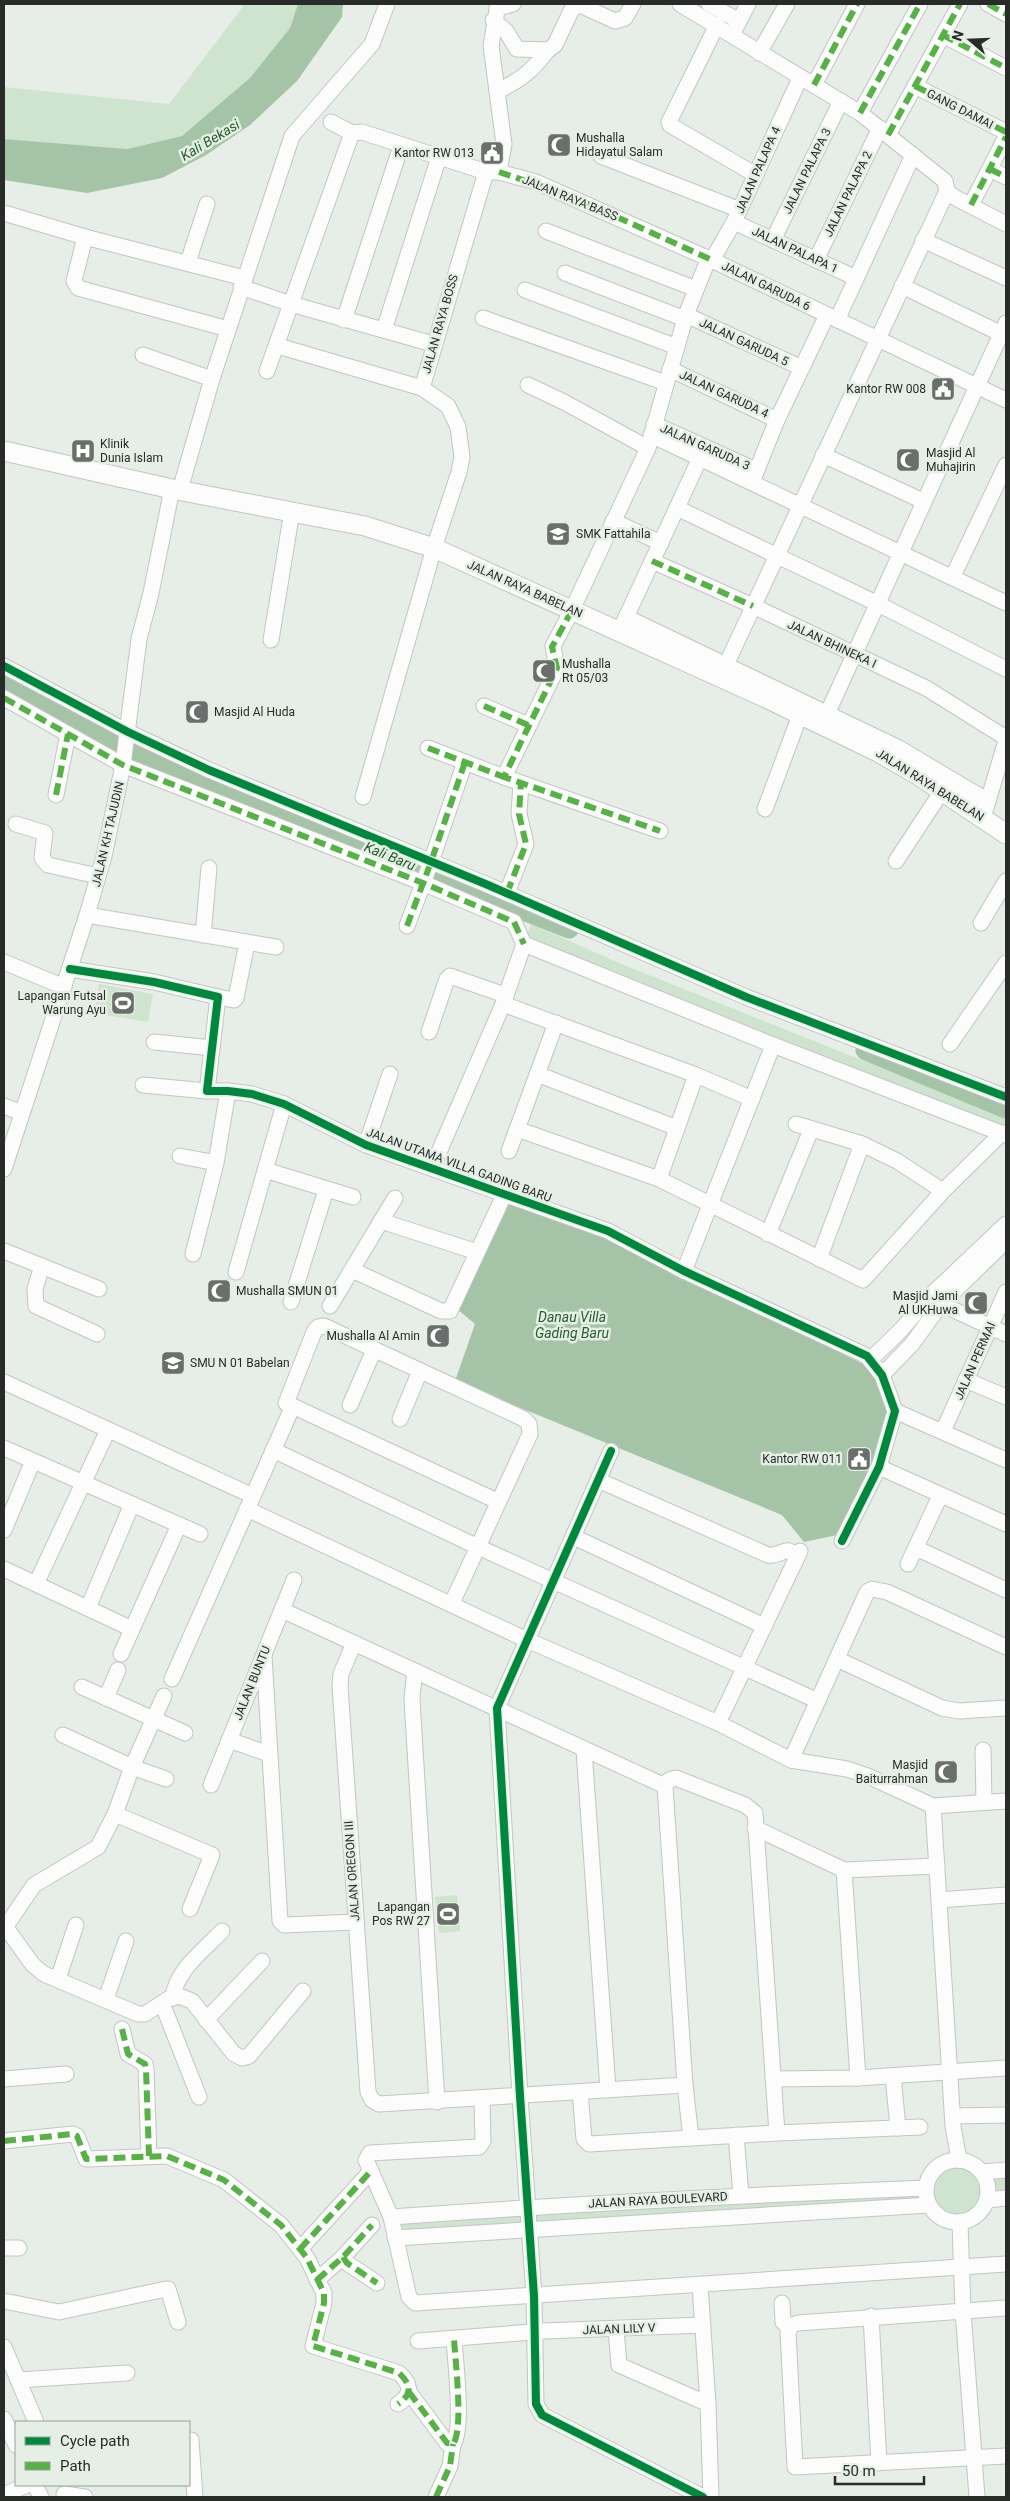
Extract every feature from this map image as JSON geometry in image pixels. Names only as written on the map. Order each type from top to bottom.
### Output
[{"type":"main road","name":"JALAN RAYA BABELAN","points":[[4,450],[176,490],[365,526],[434,548],[572,610],[623,625],[800,715],[823,719],[942,791],[985,809],[1006,834]]},
{"type":"street","name":"JALAN KH TAJUDIN","points":[[4,1169],[70,969],[98,876],[126,748],[138,639],[176,490],[243,282],[292,136],[372,44],[387,4]]},
{"type":"street","points":[[496,11],[513,4]]},
{"type":"street","points":[[497,91],[518,82],[532,71],[548,50],[555,45],[572,9],[580,6],[615,21],[625,18],[633,4]]},
{"type":"street","points":[[680,4],[860,113],[944,181],[946,191],[726,665]]},
{"type":"street","points":[[709,4],[739,20]]},
{"type":"street","points":[[732,34],[748,4]]},
{"type":"street","points":[[759,53],[787,4]]},
{"type":"street","points":[[814,85],[857,4]]},
{"type":"street","points":[[860,113],[920,4]]},
{"type":"street","name":"JALAN PALAPA 2","points":[[816,260],[884,131],[915,86],[960,4]]},
{"type":"street","points":[[988,4],[1006,14]]},
{"type":"street","points":[[496,11],[517,49],[548,50]]},
{"type":"street","points":[[493,172],[504,151],[491,46],[496,11]]},
{"type":"street","points":[[717,25],[669,122],[670,125],[756,175]]},
{"type":"street","points":[[943,35],[1006,68]]},
{"type":"street","name":"JALAN PALAPA 4","points":[[504,777],[528,725],[558,668],[552,647],[572,610],[651,436],[696,289],[709,262],[737,216],[800,78]]},
{"type":"street","name":"GANG DAMAI","points":[[915,86],[1006,132]]},
{"type":"street","name":"JALAN PALAPA 3","points":[[773,240],[841,101]]},
{"type":"street","name":"JALAN RAYA BASS","points":[[331,122],[352,133],[362,132],[401,146],[568,195],[709,262]]},
{"type":"street","points":[[268,371],[352,133]]},
{"type":"street","points":[[971,205],[1006,137]]},
{"type":"street","points":[[344,320],[401,146]]},
{"type":"street","points":[[754,476],[777,420],[802,368],[856,278],[913,155]]},
{"type":"street","name":"JALAN PALAPA 1","points":[[601,156],[737,216],[773,240],[856,278]]},
{"type":"street","points":[[384,330],[439,157]]},
{"type":"street","points":[[990,169],[1006,177]]},
{"type":"street","name":"JALAN RAYA BOSS","points":[[363,797],[434,548],[459,472],[461,442],[452,411],[422,388],[433,344],[493,172]]},
{"type":"street","points":[[946,191],[1006,224]]},
{"type":"street","points":[[188,262],[207,204]]},
{"type":"street","points":[[4,213],[85,237],[188,262],[243,282],[291,304],[433,344]]},
{"type":"street","points":[[546,231],[696,289]]},
{"type":"street","points":[[85,237],[74,281],[78,288],[228,330]]},
{"type":"street","points":[[924,240],[1006,278]]},
{"type":"street","name":"JALAN GARUDA 6","points":[[709,262],[832,317],[1006,400]]},
{"type":"street","name":"JALAN GARUDA 5","points":[[565,273],[686,317],[802,368]]},
{"type":"street","points":[[823,719],[923,501],[1005,331],[902,286]]},
{"type":"street","points":[[525,290],[677,347]]},
{"type":"street","name":"JALAN GARUDA 4","points":[[483,318],[668,376],[777,420]]},
{"type":"street","points":[[278,346],[422,388]]},
{"type":"street","points":[[143,355],[212,379]]},
{"type":"street","points":[[528,385],[564,402],[651,436],[700,458],[754,476],[800,505],[1006,602]]},
{"type":"street","name":"JALAN GARUDA 3","points":[[651,436],[754,476]]},
{"type":"street","points":[[823,455],[923,501]]},
{"type":"street","points":[[700,458],[623,625],[726,665],[823,719],[899,748],[985,809],[1006,739]]},
{"type":"street","points":[[953,576],[1006,465]]},
{"type":"street","points":[[677,508],[876,603],[1006,669]]},
{"type":"street","points":[[271,640],[292,511]]},
{"type":"street","points":[[613,521],[661,543]]},
{"type":"street","name":"JALAN BHINEKA I","points":[[652,561],[753,606],[926,688],[1006,739]]},
{"type":"street","points":[[4,666],[126,748],[509,919],[514,922],[524,944],[1004,1134],[943,1191],[865,1279],[819,1259],[659,1179],[517,1129]]},
{"type":"street","points":[[4,698],[68,734],[209,770],[513,896],[746,997],[1006,1097]]},
{"type":"street","points":[[484,706],[528,725]]},
{"type":"street","points":[[764,808],[800,715]]},
{"type":"street","points":[[56,795],[68,734]]},
{"type":"street","points":[[428,748],[504,777],[660,831]]},
{"type":"street","points":[[407,926],[465,762]]},
{"type":"street","points":[[509,919],[526,846],[519,814],[521,783]]},
{"type":"street","points":[[896,861],[942,791]]},
{"type":"street","points":[[16,824],[45,833],[42,858],[48,864],[98,876]]},
{"type":"street","points":[[203,935],[209,868]]},
{"type":"street","points":[[981,923],[1006,881]]},
{"type":"street","points":[[87,916],[276,947]]},
{"type":"street","points":[[70,969],[154,982],[234,1000],[236,998],[247,943]]},
{"type":"street","points":[[432,1168],[504,1000],[524,944]]},
{"type":"street","points":[[4,962],[64,987]]},
{"type":"street","points":[[950,1044],[1006,963]]},
{"type":"street","points":[[428,1032],[448,977],[452,976],[556,1023],[696,1075],[752,1099]]},
{"type":"street","points":[[207,1091],[218,997]]},
{"type":"street","points":[[509,1151],[556,1023]]},
{"type":"street","points":[[154,1042],[212,1048]]},
{"type":"street","points":[[684,1271],[712,1204],[773,1044]]},
{"type":"street","points":[[366,1145],[390,1074]]},
{"type":"street","points":[[537,1074],[677,1128]]},
{"type":"street","points":[[659,1179],[696,1075]]},
{"type":"street","name":"JALAN UTAMA VILLA GADING BARU","points":[[143,1085],[252,1094],[284,1104],[366,1145],[504,1193],[608,1232],[684,1271],[868,1358]]},
{"type":"street","points":[[193,1254],[216,1163],[228,1091]]},
{"type":"street","points":[[236,1272],[284,1104]]},
{"type":"street","points":[[4,1106],[22,1113]]},
{"type":"street","points":[[796,1124],[862,1144],[897,1161],[943,1191]]},
{"type":"street","points":[[768,1234],[812,1130]]},
{"type":"street","points":[[819,1259],[862,1144]]},
{"type":"street","points":[[180,1156],[216,1163]]},
{"type":"street","points":[[265,1170],[353,1197]]},
{"type":"street","points":[[291,1302],[326,1190]]},
{"type":"street","points":[[352,1270],[444,1312],[450,1311],[504,1193]]},
{"type":"street","points":[[330,1306],[395,1198]]},
{"type":"street","points":[[381,1221],[478,1252]]},
{"type":"street","points":[[842,1541],[879,1467],[895,1411],[882,1375],[868,1358],[902,1329],[929,1297],[1006,1224]]},
{"type":"street","points":[[882,1375],[912,1344],[941,1304],[1006,1241]]},
{"type":"street","points":[[4,1251],[98,1289]]},
{"type":"street","points":[[42,1266],[36,1289],[36,1306],[97,1334]]},
{"type":"street","name":"JALAN PERMAI","points":[[943,1431],[1006,1292]]},
{"type":"street","points":[[941,1304],[1006,1334]]},
{"type":"street","points":[[452,1603],[476,1546],[530,1434],[529,1424],[524,1419],[324,1326],[318,1327],[314,1332],[286,1396],[286,1403],[292,1408],[497,1501]]},
{"type":"street","points":[[350,1405],[374,1350]]},
{"type":"street","points":[[400,1419],[420,1371]]},
{"type":"street","points":[[966,1380],[1006,1397]]},
{"type":"street","points":[[4,1382],[108,1430],[250,1503],[528,1640],[718,1723],[791,1760],[854,1771],[933,1806],[1006,1801]]},
{"type":"street","points":[[172,1679],[292,1408]]},
{"type":"street","points":[[895,1411],[1006,1460]]},
{"type":"street","points":[[36,1584],[82,1482],[108,1430]]},
{"type":"street","points":[[4,1448],[200,1534]]},
{"type":"street","points":[[273,1450],[476,1546],[745,1666],[818,1701]]},
{"type":"street","points":[[611,1451],[497,1708],[534,2296],[536,2404],[542,2415],[703,2497]]},
{"type":"street","points":[[4,1530],[33,1461]]},
{"type":"street","points":[[879,1467],[1006,1524]]},
{"type":"street","points":[[598,1480],[768,1555],[776,1555],[783,1550],[799,1554],[718,1723]]},
{"type":"street","points":[[908,1564],[940,1496]]},
{"type":"street","points":[[88,1608],[132,1504]]},
{"type":"street","points":[[121,1654],[178,1525]]},
{"type":"street","points":[[574,1537],[764,1626]]},
{"type":"street","points":[[916,1548],[1006,1590]]},
{"type":"street","points":[[4,1569],[132,1629]]},
{"type":"street","name":"JALAN BUNTU","points":[[211,1785],[294,1580]]},
{"type":"street","points":[[791,1760],[867,1592],[872,1588],[887,1592],[1006,1647]]},
{"type":"street","points":[[282,1610],[665,1786]]},
{"type":"street","name":"JALAN OREGON III","points":[[354,1643],[342,1674],[340,1686],[368,2092],[372,2100],[379,2104],[437,2102]]},
{"type":"street","points":[[264,1656],[280,1921],[284,1925],[356,1922]]},
{"type":"street","points":[[837,1659],[942,1708],[959,1711],[1006,1708]]},
{"type":"street","points":[[106,1698],[118,1670]]},
{"type":"street","points":[[415,1671],[412,1697],[413,1717],[437,2102],[685,2085]]},
{"type":"street","points":[[82,1687],[185,1733]]},
{"type":"street","points":[[164,1696],[132,1767],[115,1814],[98,1847],[34,1885],[5,1926],[33,1965],[44,1974],[138,2014],[145,2014],[168,2000],[179,1996],[192,2001],[234,2054],[239,2057],[249,2056],[303,1991]]},
{"type":"street","points":[[63,1735],[132,1767],[166,1779]]},
{"type":"street","points":[[229,1740],[269,1754]]},
{"type":"street","points":[[584,1750],[608,2090]]},
{"type":"street","points":[[983,1750],[984,1802]]},
{"type":"street","points":[[691,2138],[685,2085],[665,1786],[669,1780],[676,1778],[745,1805],[755,1813],[777,2132]]},
{"type":"street","points":[[933,1806],[953,2116],[959,2160]]},
{"type":"street","points":[[115,1814],[212,1856],[190,1909]]},
{"type":"street","points":[[755,1828],[844,1870],[937,1866]]},
{"type":"street","points":[[844,1870],[858,2078]]},
{"type":"street","points":[[939,1900],[1006,1895]]},
{"type":"street","points":[[58,1979],[76,1925]]},
{"type":"street","points":[[199,2097],[168,2000],[179,1976],[222,1931]]},
{"type":"street","points":[[106,1999],[126,1941]]},
{"type":"street","points":[[206,2020],[262,1961]]},
{"type":"street","points":[[122,2029],[128,2054],[145,2064],[149,2156]]},
{"type":"street","points":[[773,2079],[858,2078],[1006,2068]]},
{"type":"street","points":[[4,2080],[66,2074]]},
{"type":"street","points":[[893,2076],[898,2128]]},
{"type":"street","points":[[580,2092],[584,2139],[589,2144],[777,2132],[920,2127]]},
{"type":"street","points":[[482,2099],[482,2141],[479,2147],[370,2153],[366,2160],[391,2218],[409,2297],[415,2303],[1006,2264]]},
{"type":"street","points":[[953,2116],[1006,2115]]},
{"type":"street","points":[[4,2141],[73,2134],[77,2136],[86,2159],[167,2156],[224,2180],[281,2225],[307,2258],[324,2298],[313,2346],[399,2372],[407,2380],[409,2392],[447,2443],[454,2444]]},
{"type":"street","points":[[736,2135],[741,2195]]},
{"type":"street","points":[[959,2160],[972,2163],[982,2172],[988,2185],[987,2200],[981,2211],[972,2219],[960,2223],[942,2219],[929,2205],[926,2188],[931,2173],[943,2163],[959,2160]]},
{"type":"street","points":[[982,2172],[1006,2170]]},
{"type":"street","points":[[300,2249],[371,2171]]},
{"type":"street","name":"JALAN RAYA BOULEVARD","points":[[391,2218],[527,2207],[741,2195],[926,2188]]},
{"type":"street","points":[[987,2200],[1006,2198]]},
{"type":"street","name":"JALAN RAYA BOULEVARD","points":[[395,2238],[529,2228],[929,2205]]},
{"type":"street","points":[[960,2223],[963,2311],[977,2497]]},
{"type":"street","points":[[317,2280],[344,2257],[372,2226]]},
{"type":"street","points":[[4,2248],[19,2248]]},
{"type":"street","points":[[344,2257],[347,2263],[377,2283]]},
{"type":"street","points":[[700,2285],[708,2404],[711,2497]]},
{"type":"street","points":[[4,2302],[59,2312],[168,2289],[178,2322]]},
{"type":"street","points":[[782,2303],[783,2322],[789,2328],[795,2468],[1006,2456]]},
{"type":"street","points":[[789,2328],[798,2323],[871,2316],[1006,2308]]},
{"type":"street","points":[[871,2316],[879,2463]]},
{"type":"street","name":"JALAN LILY V","points":[[418,2341],[535,2332],[703,2325]]},
{"type":"street","points":[[616,2330],[619,2366],[708,2404]]},
{"type":"street","points":[[436,2497],[450,2466],[459,2418],[454,2338]]},
{"type":"street","points":[[4,2347],[36,2421]]},
{"type":"street","points":[[18,2380],[127,2373]]},
{"type":"street","points":[[398,2404],[405,2399],[409,2392]]},
{"type":"street","points":[[4,2419],[15,2443]]},
{"type":"street","points":[[191,2440],[195,2497]]},
{"type":"street","points":[[4,2495],[25,2486]]},
{"type":"street","points":[[36,2486],[42,2497]]},
{"type":"street","points":[[63,2492],[85,2497]]},
{"type":"shaded area","points":[[245,4],[298,4],[290,28],[250,79],[182,136],[127,149],[4,139],[4,87],[169,104]]},
{"type":"shaded area","points":[[531,924],[619,963],[1006,1118],[1006,1135],[524,944]]},
{"type":"shaded area","name":"Lapangan Futsal Warung Ayu","points":[[99,984],[153,994],[148,1022],[94,1013]]},
{"type":"shaded area","name":"Lapangan Pos RW 27","points":[[457,1895],[460,1931],[439,1933],[435,1897]]},
{"type":"shaded area","points":[[959,2160],[972,2163],[982,2172],[1006,2170],[1006,2198],[987,2200],[975,2217],[968,2221],[960,2222],[945,2218],[929,2205],[395,2238],[391,2218],[926,2188],[934,2172],[942,2166]]},
{"type":"water","name":"Kali Bekasi","points":[[298,4],[343,4],[342,17],[297,81],[250,125],[206,155],[162,178],[87,193],[4,180],[4,139],[127,149],[182,136],[250,78],[290,28]]},
{"type":"water","name":"Danau Villa Gading Baru","points":[[508,1200],[606,1237],[865,1365],[876,1379],[888,1412],[873,1462],[837,1535],[804,1542],[782,1515],[455,1381],[475,1324],[457,1309]]},
{"type":"waterway","name":"Kali Baru","points":[[4,680],[146,759],[569,928]]},
{"type":"waterway","name":"Kali Baru","points":[[866,1050],[1006,1108]]},
{"type":"marked path","points":[[814,85],[857,4]]},
{"type":"marked path","points":[[860,113],[920,4]]},
{"type":"marked path","points":[[888,135],[960,4]]},
{"type":"marked path","points":[[988,4],[1006,14]]},
{"type":"marked path","points":[[943,35],[1006,68]]},
{"type":"marked path","points":[[915,86],[1006,132]]},
{"type":"marked path","points":[[971,205],[1006,137]]},
{"type":"marked path","points":[[990,169],[1006,177]]},
{"type":"marked path","points":[[499,172],[568,195],[712,260]]},
{"type":"marked path","points":[[652,561],[753,606]]},
{"type":"marked path","points":[[572,610],[552,647],[557,668],[504,777],[660,831]]},
{"type":"marked path","points":[[4,698],[123,765],[423,883],[514,922],[524,944]]},
{"type":"marked path","points":[[484,706],[528,725]]},
{"type":"marked path","points":[[56,795],[68,734]]},
{"type":"marked path","points":[[428,748],[504,777]]},
{"type":"marked path","points":[[407,926],[465,762]]},
{"type":"marked path","points":[[507,893],[526,844],[519,814],[521,783]]},
{"type":"marked path","points":[[122,2029],[128,2054],[145,2064],[149,2156]]},
{"type":"marked path","points":[[4,2141],[73,2134],[77,2136],[86,2159],[167,2156],[224,2180],[281,2225],[307,2258],[324,2293],[324,2303],[313,2346],[399,2373],[406,2381],[409,2389],[406,2396],[398,2404]]},
{"type":"marked path","points":[[300,2249],[371,2171]]},
{"type":"marked path","points":[[317,2280],[343,2257],[372,2225]]},
{"type":"marked path","points":[[343,2257],[347,2263],[377,2283]]},
{"type":"marked path","points":[[409,2392],[447,2443],[453,2444],[458,2424],[454,2339]]},
{"type":"marked path","points":[[436,2497],[450,2466],[453,2444]]},
{"type":"cycle path","points":[[4,666],[128,732],[209,770],[488,885],[746,997],[1006,1097]]},
{"type":"cycle path","points":[[70,969],[154,982],[218,997],[207,1091],[252,1094],[284,1104],[366,1145],[608,1231],[684,1271],[867,1356],[882,1375],[895,1411],[879,1467],[842,1541]]},
{"type":"cycle path","points":[[611,1451],[497,1708],[534,2296],[536,2404],[542,2415],[703,2497]]},
{"type":"place","name":"Mushalla Hidayatul Salam","points":[[559,145]]},
{"type":"place","name":"Kantor RW 013","points":[[492,153]]},
{"type":"place","name":"Kantor RW 008","points":[[943,389]]},
{"type":"place","name":"Klinik Dunia Islam","points":[[83,451]]},
{"type":"place","name":"Masjid Al Muhajirin","points":[[908,460]]},
{"type":"place","name":"SMK Fattahila","points":[[558,534]]},
{"type":"place","name":"Mushalla Rt 05/03","points":[[544,671]]},
{"type":"place","name":"Masjid Al Huda","points":[[197,712]]},
{"type":"place","name":"Lapangan Futsal Warung Ayu","points":[[123,1003]]},
{"type":"place","name":"Mushalla SMUN 01","points":[[219,1291]]},
{"type":"place","name":"Masjid Jami Al UKHuwa","points":[[976,1303]]},
{"type":"place","name":"Mushalla Al Amin","points":[[438,1336]]},
{"type":"place","name":"SMU N 01 Babelan","points":[[173,1363]]},
{"type":"place","name":"Kantor RW 011","points":[[859,1459]]},
{"type":"place","name":"Masjid Baiturrahman","points":[[946,1772]]},
{"type":"place","name":"Lapangan Pos RW 27","points":[[448,1914]]}]
